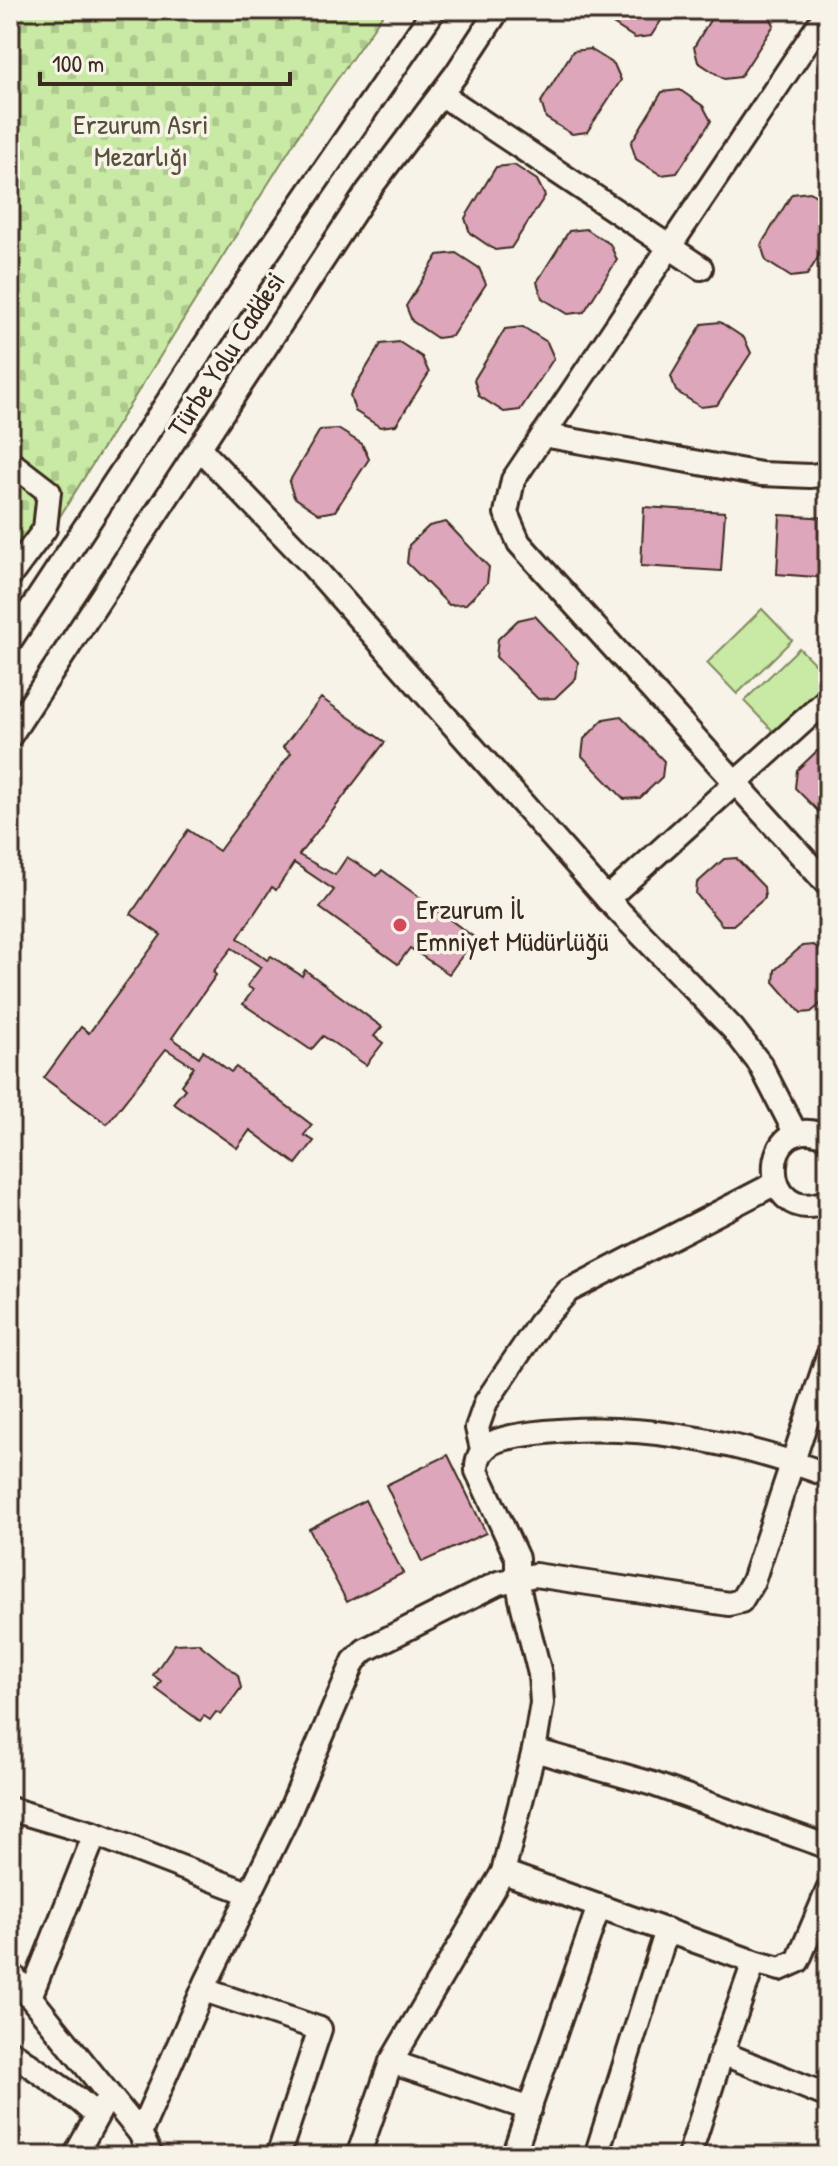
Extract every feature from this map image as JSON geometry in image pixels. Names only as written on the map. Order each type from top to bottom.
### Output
[{"type":"street","name":"Türbe Yolu Caddesi","points":[[10,641],[231,306],[434,10]]},
{"type":"street","name":"Türbe Yolu Caddesi","points":[[10,736],[368,191],[441,94],[498,10]]},
{"type":"street","points":[[828,11],[513,480],[506,513],[519,543],[828,885]]},
{"type":"street","points":[[441,94],[701,268]]},
{"type":"street","points":[[543,435],[761,474],[828,474]]},
{"type":"street","points":[[200,449],[309,562],[607,899],[733,1029],[760,1064],[796,1134]]},
{"type":"street","points":[[10,462],[49,492],[45,529],[10,576]]},
{"type":"street","points":[[607,899],[828,699]]},
{"type":"street","points":[[828,1137],[807,1132],[796,1134],[778,1150],[774,1161],[776,1183],[788,1199],[808,1206],[828,1201]]},
{"type":"street","points":[[482,1449],[477,1428],[486,1402],[539,1324],[568,1291],[776,1183]]},
{"type":"street","points":[[140,2133],[248,1893],[286,1820],[354,1661],[365,1650],[498,1583],[517,1577],[535,1575],[569,1579],[737,1603],[747,1594],[753,1581],[828,1356]]},
{"type":"street","points":[[358,2156],[391,2062],[503,1872],[534,1750],[542,1703],[540,1674],[517,1577],[517,1558],[477,1471],[482,1449],[494,1441],[531,1434],[603,1428],[632,1429],[692,1438],[794,1463],[828,1475]]},
{"type":"street","points":[[534,1750],[653,1784],[828,1849]]},
{"type":"street","points":[[10,1809],[95,1834],[248,1893]]},
{"type":"street","points":[[30,1997],[95,1834]]},
{"type":"street","points":[[503,1872],[780,1969],[798,1961],[827,1895]]},
{"type":"street","points":[[513,2156],[599,1906]]},
{"type":"street","points":[[596,2156],[667,1930]]},
{"type":"street","points":[[689,2156],[754,1962]]},
{"type":"street","points":[[10,1972],[111,2094],[140,2133],[151,2156]]},
{"type":"street","points":[[204,1990],[320,2029],[278,2156]]},
{"type":"street","points":[[10,2051],[96,2115]]},
{"type":"street","points":[[722,2053],[828,2096]]},
{"type":"street","points":[[391,2062],[530,2109]]},
{"type":"street","points":[[75,2156],[96,2115],[111,2094]]},
{"type":"green space","name":"Erzurum Asri Mezarlığı","points":[[10,10],[386,10],[305,125],[10,596]]},
{"type":"green space","points":[[762,609],[792,640],[737,694],[707,663]]},
{"type":"green space","points":[[799,648],[828,680],[774,732],[744,701]]},
{"type":"building","points":[[607,10],[668,10],[651,36],[635,38],[610,22]]},
{"type":"building","points":[[716,10],[767,10],[774,25],[740,77],[724,79],[698,62],[694,47]]},
{"type":"building","points":[[590,49],[614,64],[621,80],[587,132],[572,134],[546,118],[541,102],[573,51]]},
{"type":"building","points":[[680,90],[703,106],[711,121],[677,173],[661,175],[636,159],[631,143],[662,92]]},
{"type":"building","points":[[514,165],[537,180],[545,196],[511,248],[495,250],[470,233],[465,218],[496,167]]},
{"type":"building","points":[[810,192],[828,204],[828,242],[807,275],[791,277],[766,261],[761,245],[792,194]]},
{"type":"building","points":[[586,229],[610,244],[617,260],[584,312],[568,314],[542,298],[537,282],[569,231]]},
{"type":"building","points":[[456,253],[479,268],[486,284],[452,336],[437,338],[412,321],[406,306],[438,255]]},
{"type":"building","points":[[720,322],[744,338],[751,353],[717,405],[701,407],[676,391],[671,376],[702,324]]},
{"type":"building","points":[[523,327],[547,342],[554,358],[520,410],[504,412],[479,396],[474,380],[505,329]]},
{"type":"building","points":[[399,342],[422,357],[429,373],[396,425],[380,427],[355,411],[350,395],[381,344]]},
{"type":"building","points":[[338,429],[362,444],[369,459],[335,511],[319,514],[294,497],[289,482],[320,430]]},
{"type":"building","points":[[644,507],[725,512],[721,571],[641,566]]},
{"type":"building","points":[[780,515],[828,518],[828,578],[777,574]]},
{"type":"building","points":[[446,522],[489,567],[487,583],[466,604],[449,605],[407,563],[409,545],[429,526]]},
{"type":"building","points":[[535,616],[578,662],[576,678],[555,698],[538,699],[496,657],[498,639],[518,620]]},
{"type":"building","name":"Erzurum İl Emniyet Müdürlüğü","points":[[321,698],[385,742],[299,855],[335,875],[347,857],[377,876],[382,870],[475,938],[449,974],[410,948],[398,964],[320,908],[334,890],[294,863],[276,890],[272,887],[238,938],[267,960],[271,956],[302,976],[305,970],[382,1027],[374,1036],[383,1043],[366,1065],[323,1036],[311,1050],[243,1004],[253,990],[247,986],[261,967],[232,948],[213,972],[216,975],[172,1038],[199,1057],[203,1051],[231,1072],[236,1067],[312,1125],[304,1135],[314,1141],[296,1164],[250,1130],[237,1148],[173,1103],[185,1089],[181,1085],[194,1067],[166,1049],[107,1124],[44,1078],[81,1027],[89,1033],[161,935],[131,914],[188,830],[219,851],[291,753],[283,747]]},
{"type":"building","points":[[621,716],[664,761],[662,777],[640,798],[624,799],[582,756],[584,739],[604,719]]},
{"type":"building","points":[[828,749],[828,821],[795,788],[797,770],[817,751]]},
{"type":"building","points":[[736,858],[764,887],[765,898],[733,925],[722,925],[696,894],[697,883],[724,859]]},
{"type":"building","points":[[814,945],[828,959],[828,998],[811,1012],[801,1013],[774,982],[775,970],[802,946]]},
{"type":"building","points":[[448,1455],[486,1533],[422,1562],[386,1485]]},
{"type":"building","points":[[365,1500],[403,1573],[347,1602],[309,1529]]},
{"type":"building","points":[[198,1643],[238,1675],[241,1688],[221,1715],[216,1712],[210,1720],[204,1716],[200,1721],[156,1689],[161,1681],[153,1675],[175,1644]]},
{"type":"place","name":"Erzurum İl Emniyet Müdürlüğü","points":[[400,925]]}]
